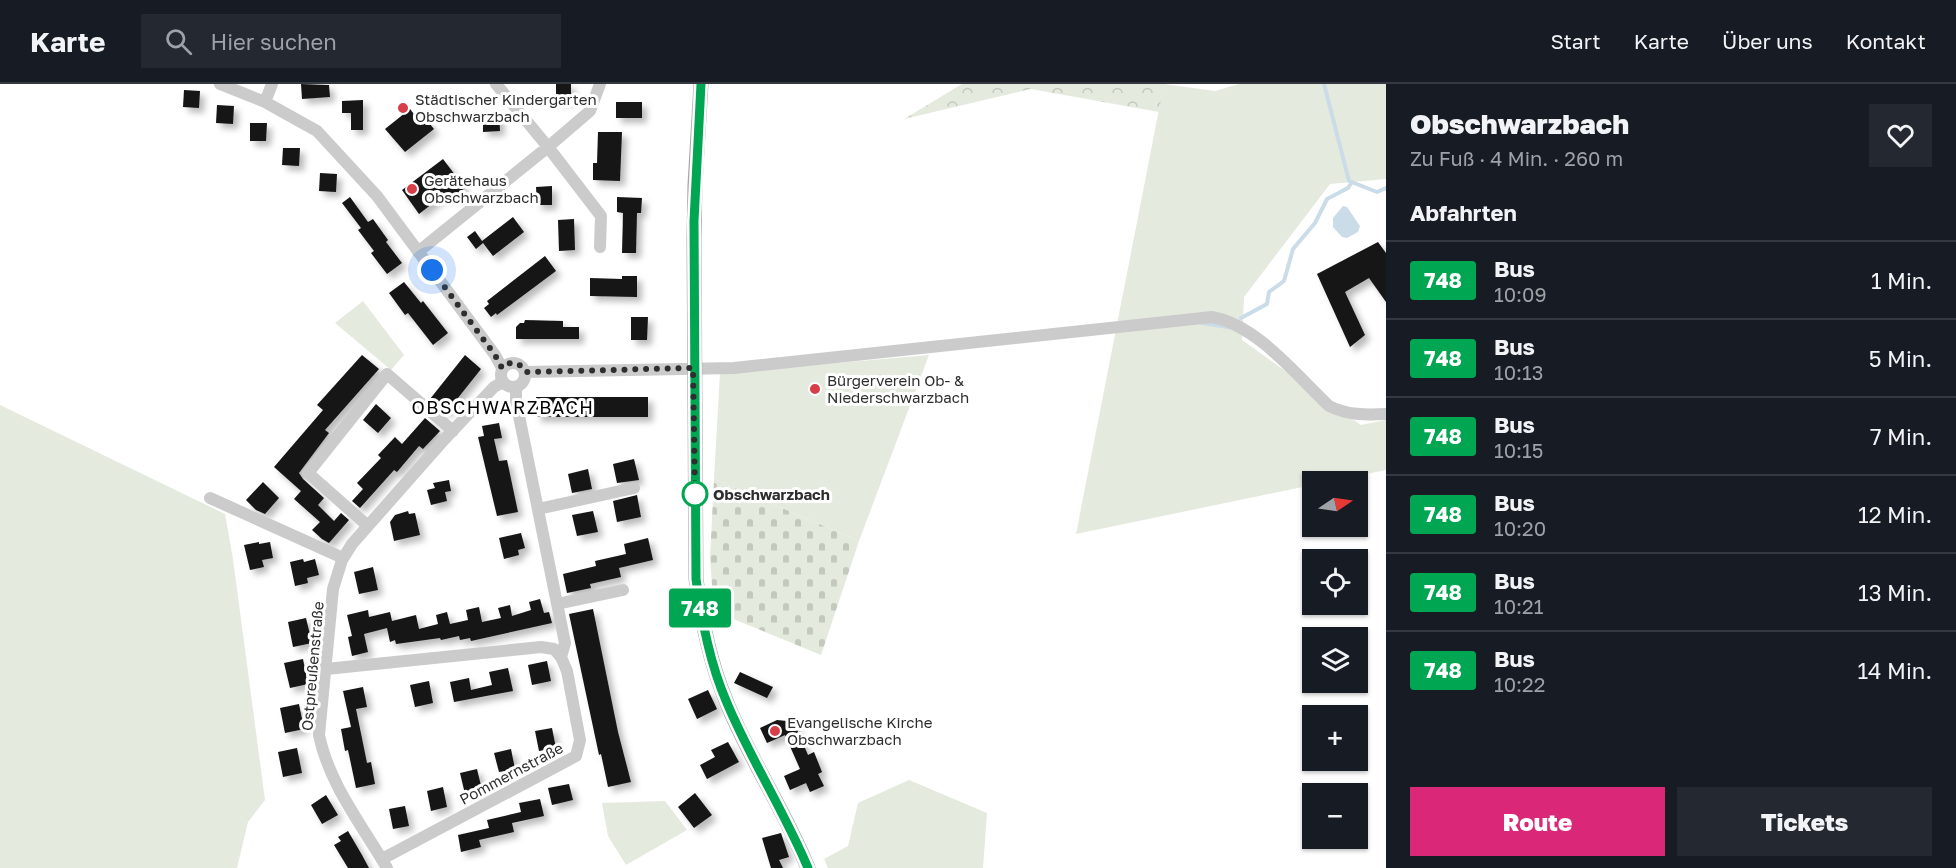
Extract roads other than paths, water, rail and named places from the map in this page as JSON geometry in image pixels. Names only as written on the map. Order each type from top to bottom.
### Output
[{"type":"main road","points":[[701,84],[695,185],[693,368],[696,579],[703,627],[727,704],[783,812],[808,868]]},
{"type":"street","points":[[220,84],[265,102],[317,131],[377,196],[495,355],[502,368],[503,382],[516,387],[524,381],[525,372],[519,364],[510,362],[502,368]]},
{"type":"street","points":[[265,102],[272,84]]},
{"type":"street","points":[[496,84],[601,216],[600,247]]},
{"type":"street","points":[[418,252],[590,111],[600,84]]},
{"type":"street","points":[[525,372],[734,368],[1212,317],[1228,320],[1261,340],[1329,406],[1356,415],[1386,414]]},
{"type":"street","points":[[368,526],[308,473],[387,374],[453,431]]},
{"type":"street","name":"Ostpreußenstraße","points":[[384,864],[332,777],[323,756],[320,735],[333,589],[343,558],[352,544],[494,387],[503,382]]},
{"type":"street","points":[[516,387],[516,401],[565,643],[561,657]]},
{"type":"street","points":[[538,509],[634,488]]},
{"type":"street","points":[[210,498],[343,558]]},
{"type":"street","points":[[557,604],[622,590]]},
{"type":"street","points":[[326,669],[541,646],[554,649],[561,657]]},
{"type":"street","name":"Pommernstraße","points":[[384,864],[576,756],[580,740],[567,671],[561,657]]},
{"type":"water","points":[[1343,206],[1347,207],[1360,226],[1358,232],[1347,238],[1342,237],[1333,227],[1333,218]]},
{"type":"waterway","points":[[1324,84],[1349,181],[1377,192],[1386,188]]},
{"type":"waterway","points":[[1241,318],[1267,304],[1269,292],[1284,281],[1293,249],[1315,223],[1327,199],[1348,188],[1352,182]]},
{"type":"waterway","points":[[1203,323],[1228,327]]},
{"type":"place","name":"Städtischer Kindergarten Obschwarzbach","points":[[403,108]]},
{"type":"place","name":"Gerätehaus Obschwarzbach","points":[[412,189]]},
{"type":"place","name":"Bürgerverein Ob- & Niederschwarzbach","points":[[815,389]]},
{"type":"place","name":"Obschwarzbach","points":[[695,494]]},
{"type":"place","name":"Evangelische Kirche Obschwarzbach","points":[[775,731]]},
{"type":"district","name":"OBSCHWARZBACH","points":[[503,407]]}]
